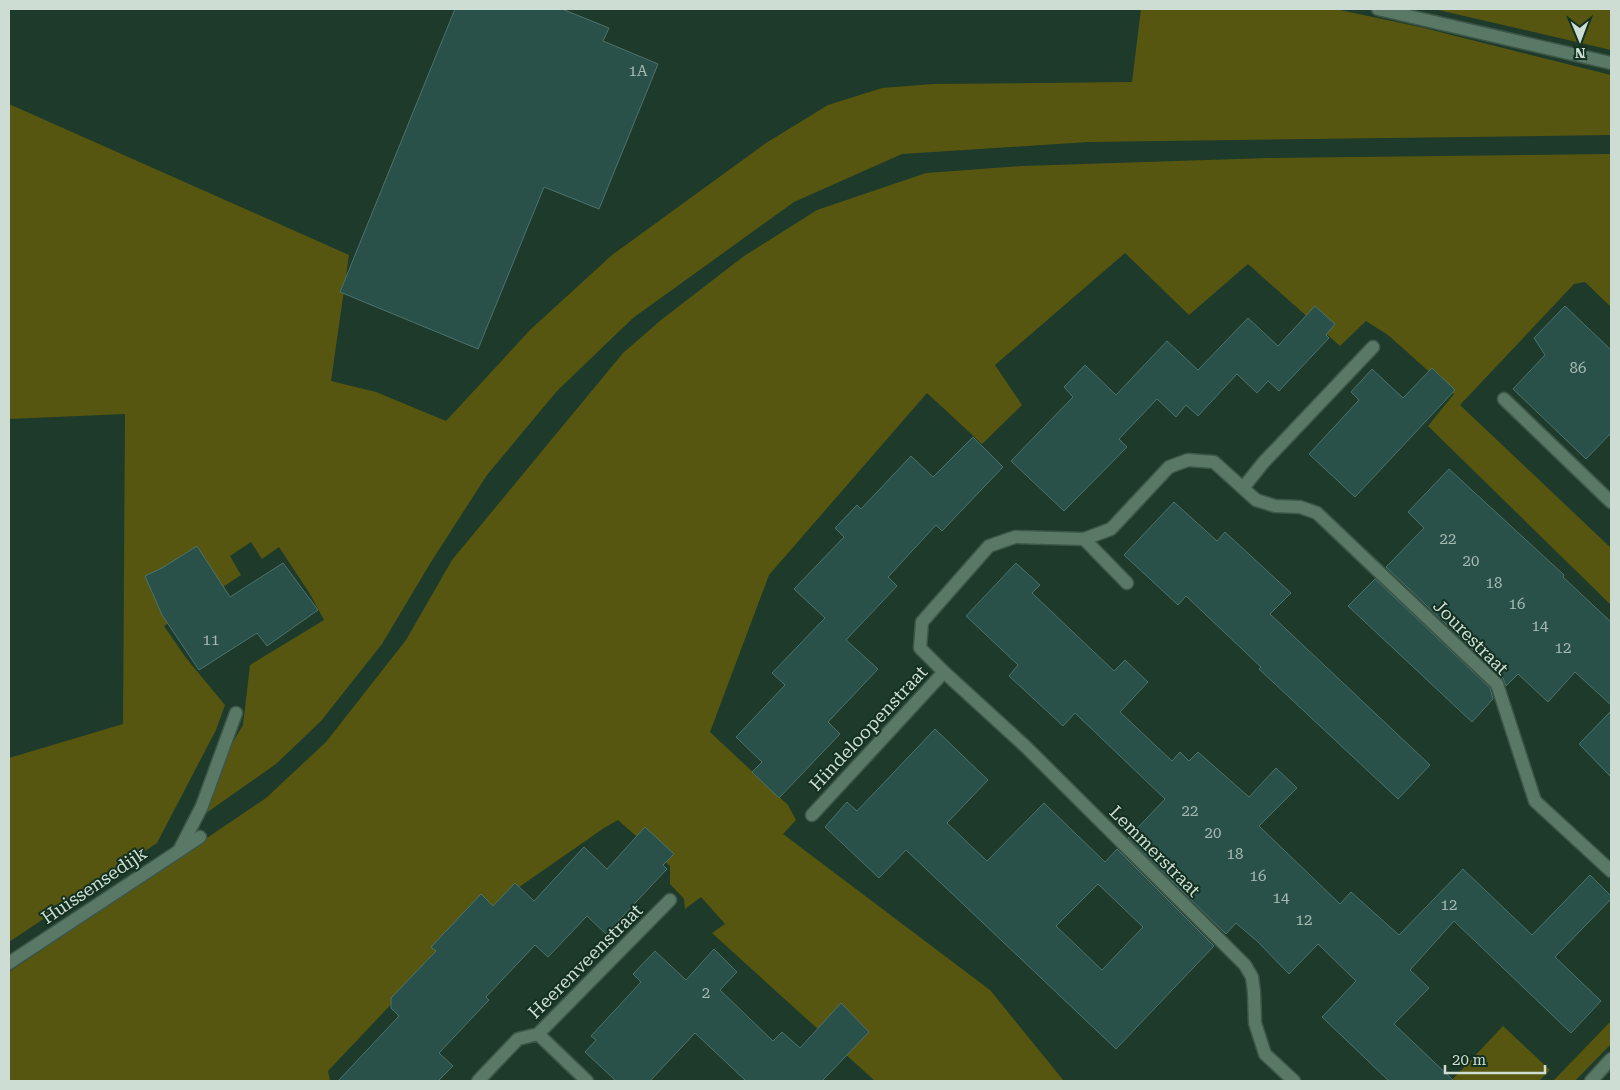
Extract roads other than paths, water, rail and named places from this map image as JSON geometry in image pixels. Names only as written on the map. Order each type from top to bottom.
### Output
[{"type":"street","points":[[1378,9],[1611,63]]},
{"type":"street","points":[[1243,488],[1262,463],[1373,347]]},
{"type":"street","points":[[1504,399],[1611,502]]},
{"type":"street","name":"Jourestraat","points":[[1169,467],[1188,460],[1214,462],[1256,500],[1275,506],[1300,507],[1317,513],[1497,684],[1535,801],[1611,870]]},
{"type":"street","name":"Hindeloopenstraat","points":[[812,815],[944,672],[920,648],[922,622],[989,546],[1015,537],[1084,539],[1111,529],[1169,467]]},
{"type":"street","points":[[1084,539],[1127,583]]},
{"type":"street","name":"Lemmerstraat","points":[[944,672],[1026,747],[1245,965],[1252,977],[1255,1023],[1265,1054],[1294,1081]]},
{"type":"street","points":[[180,849],[202,806],[236,714]]},
{"type":"street","name":"Huissensedijk","points":[[9,963],[200,837]]},
{"type":"street","name":"Heerenveenstraat","points":[[478,1081],[518,1039],[538,1034],[670,900]]},
{"type":"street","points":[[538,1034],[587,1081]]},
{"type":"street","points":[[1591,1081],[1611,1059]]}]
